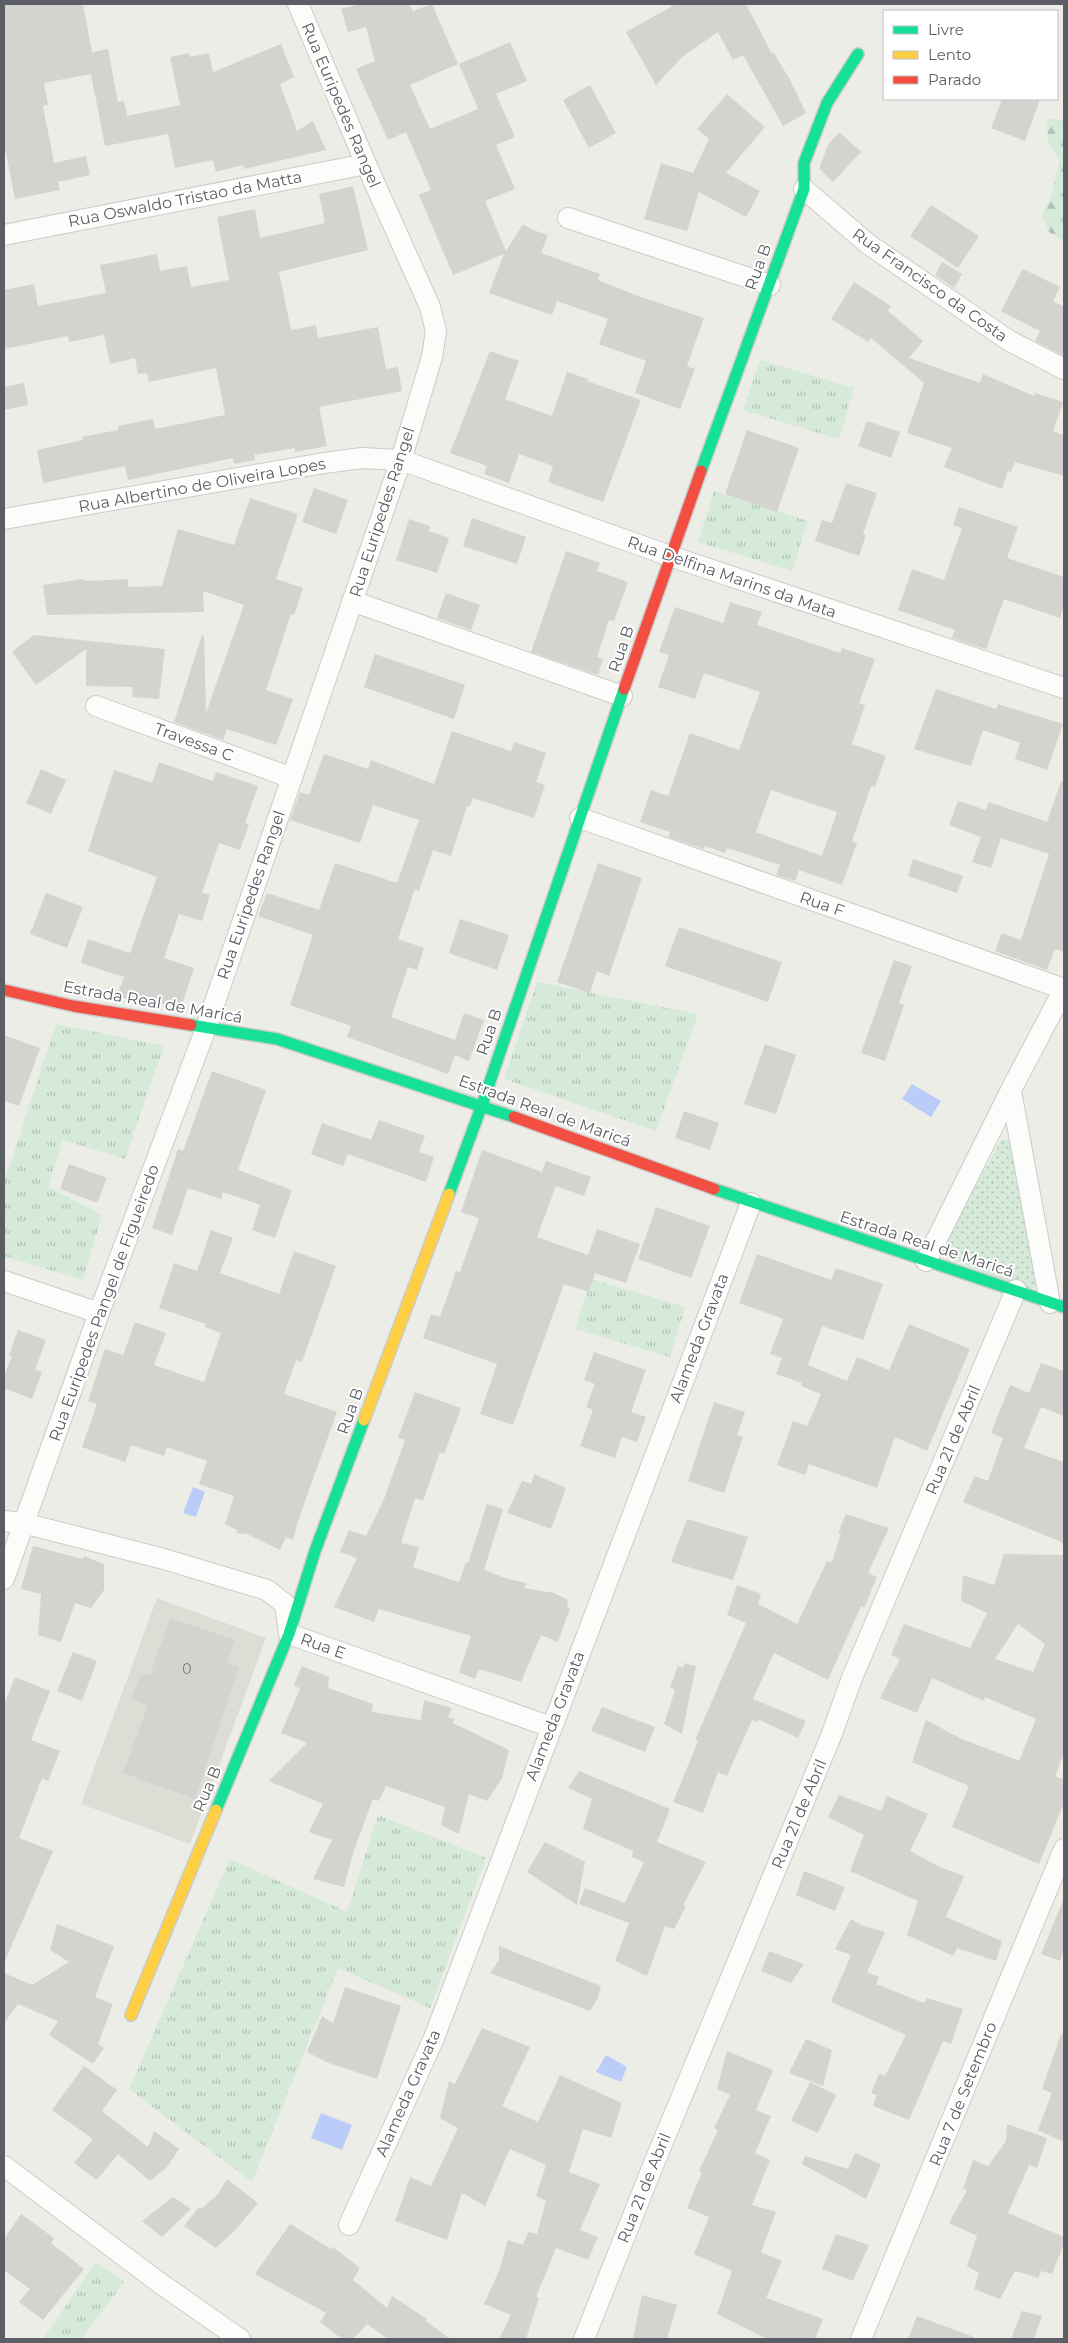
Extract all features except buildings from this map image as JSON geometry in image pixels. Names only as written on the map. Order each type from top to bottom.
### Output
[{"type":"street","name":"Rua Euripedes Rangel","points":[[206,1028],[401,460],[432,357],[436,330],[430,307],[366,164],[298,4]]},
{"type":"street","name":"Rua B","points":[[131,2015],[289,1634],[315,1551],[482,1105],[670,556],[804,189],[804,163],[827,103],[858,54]]},
{"type":"street","name":"Rua Oswaldo Tristao da Matta","points":[[4,235],[366,164]]},
{"type":"street","name":"Rua Francisco da Costa","points":[[804,189],[877,250],[1008,340],[1064,369]]},
{"type":"street","points":[[568,218],[770,285]]},
{"type":"street","name":"Rua Albertino de Oliveira Lopes","points":[[4,519],[324,463],[362,458],[401,460]]},
{"type":"street","name":"Rua Delfina Marins da Mata","points":[[401,460],[670,556],[1064,688]]},
{"type":"street","points":[[352,602],[622,696]]},
{"type":"street","name":"Travessa C","points":[[96,706],[292,778]]},
{"type":"street","name":"Rua F","points":[[580,818],[1064,989]]},
{"type":"street","points":[[926,1260],[1064,989]]},
{"type":"street","name":"Estrada Real de Maricá","points":[[4,990],[73,1006],[277,1039],[482,1105],[751,1203],[1057,1305]]},
{"type":"street","name":"Rua Euripedes Pangel de Figueiredo","points":[[4,1579],[13,1522],[99,1313],[206,1028]]},
{"type":"street","points":[[1011,1091],[1057,1305]]},
{"type":"street","name":"Alameda Gravata","points":[[349,2225],[434,2038],[751,1203]]},
{"type":"street","points":[[4,1280],[99,1313]]},
{"type":"street","name":"Rua 21 de Abril","points":[[584,2339],[650,2173],[831,1736],[856,1669],[1016,1290]]},
{"type":"street","name":"Rua E","points":[[13,1522],[164,1559],[267,1590],[285,1604],[289,1634],[551,1727]]},
{"type":"street","name":"Rua 7 de Setembro","points":[[861,2339],[1064,1848]]},
{"type":"street","points":[[4,2166],[157,2281],[240,2339]]},
{"type":"shaded area","points":[[157,1598],[266,1638],[190,1844],[81,1804]]},
{"type":"green space","points":[[1047,118],[1064,121],[1064,241],[1049,232],[1042,214],[1051,196],[1060,160],[1048,143]]},
{"type":"green space","points":[[760,360],[854,388],[839,439],[743,410]]},
{"type":"green space","points":[[714,491],[808,521],[792,571],[698,542]]},
{"type":"green space","points":[[537,982],[698,1014],[656,1131],[504,1079]]},
{"type":"green space","points":[[56,1024],[164,1046],[125,1159],[63,1140],[48,1187],[102,1215],[83,1280],[4,1256],[4,1183]]},
{"type":"green space","points":[[1001,1140],[1008,1140],[1014,1146],[1037,1283],[1032,1290],[942,1256],[942,1248]]},
{"type":"green space","points":[[591,1279],[685,1307],[670,1357],[575,1329]]},
{"type":"green space","points":[[378,1815],[486,1858],[430,2008],[338,1968],[252,2182],[129,2089],[230,1859],[347,1912]]},
{"type":"green space","points":[[96,2262],[124,2282],[81,2339],[43,2339]]},
{"type":"water","points":[[912,1084],[941,1101],[931,1117],[902,1099]]},
{"type":"water","points":[[193,1487],[205,1492],[196,1517],[183,1513]]},
{"type":"water","points":[[606,2055],[627,2067],[621,2082],[596,2072]]},
{"type":"water","points":[[321,2113],[352,2125],[342,2150],[311,2138]]},
{"type":"traffic: fast","points":[[701,471],[804,189],[804,163],[827,103],[858,54]]},
{"type":"traffic: fast","points":[[449,1194],[482,1105],[624,689]]},
{"type":"traffic: fast","points":[[191,1025],[277,1039],[514,1117]]},
{"type":"traffic: fast","points":[[714,1189],[1064,1307]]},
{"type":"traffic: fast","points":[[216,1810],[289,1634],[315,1551],[364,1420]]},
{"type":"traffic: slow","points":[[364,1420],[449,1194]]},
{"type":"traffic: slow","points":[[131,2015],[216,1810]]},
{"type":"traffic: jam","points":[[624,689],[701,471]]},
{"type":"traffic: jam","points":[[4,990],[73,1006],[191,1025]]},
{"type":"traffic: jam","points":[[514,1117],[714,1189]]}]
